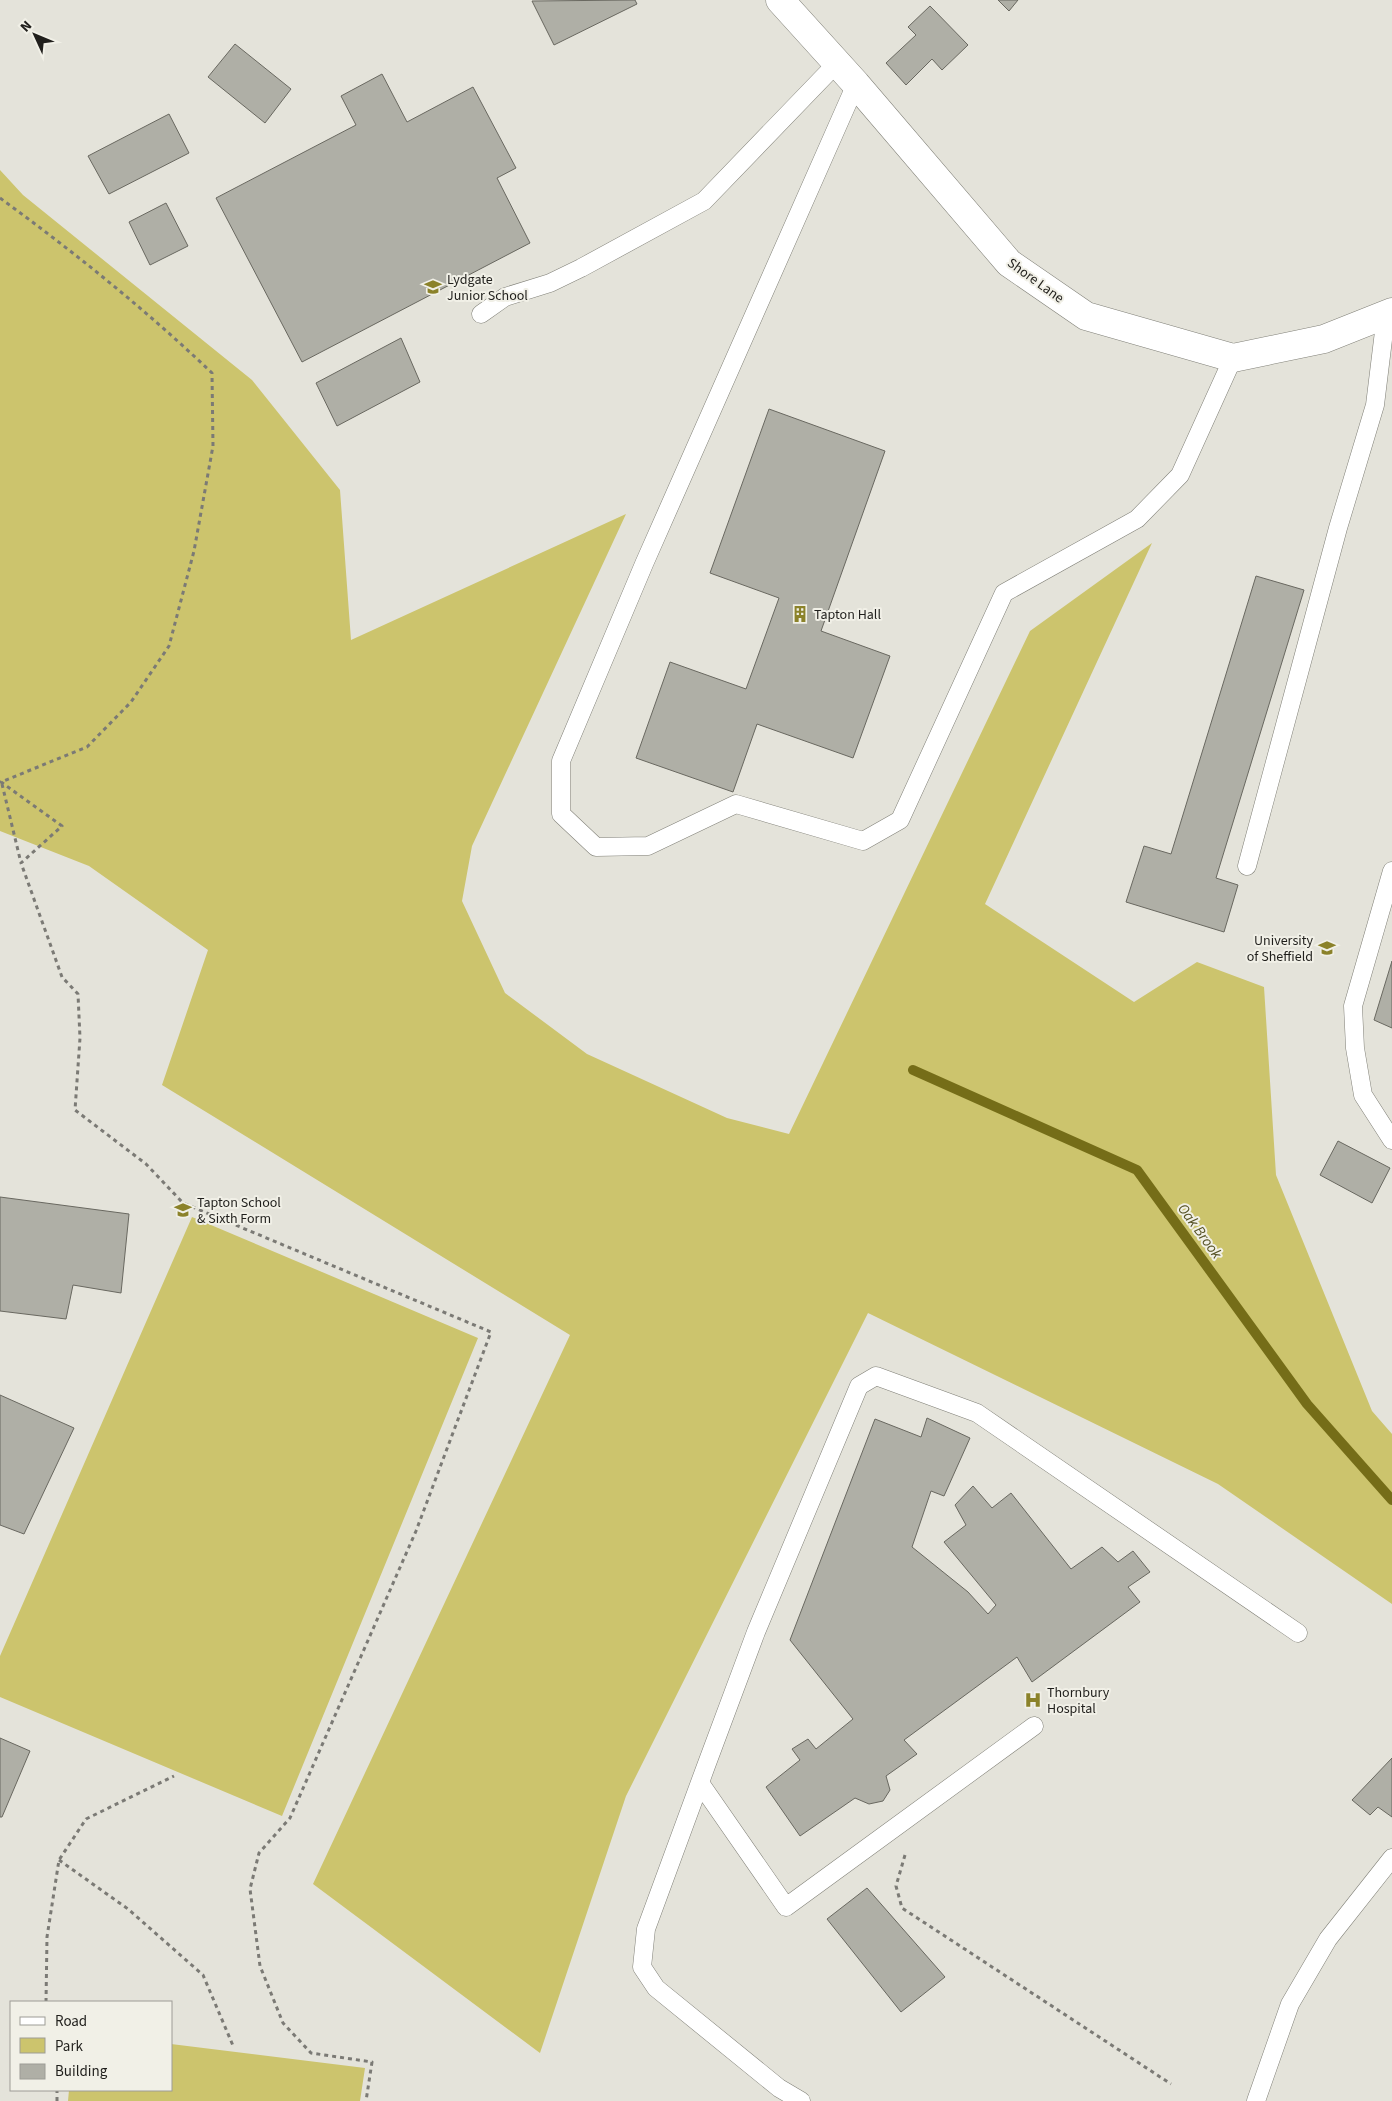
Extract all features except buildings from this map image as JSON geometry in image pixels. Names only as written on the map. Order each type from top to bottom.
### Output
[{"type":"street","name":"Shore Lane","points":[[780,0],[856,84],[1009,263],[1086,316],[1233,358],[1324,339],[1389,314]]},
{"type":"lane","points":[[480,314],[505,297],[550,283],[580,268],[704,201],[837,63]]},
{"type":"lane","points":[[856,84],[644,564],[561,761],[561,814],[596,847],[648,846],[736,804],[863,841],[900,820],[1004,593],[1137,519],[1180,475],[1233,358]]},
{"type":"lane","points":[[1247,866],[1336,537],[1375,405],[1389,314]]},
{"type":"lane","points":[[1392,871],[1353,1006],[1355,1048],[1363,1095],[1392,1140]]},
{"type":"lane","points":[[801,2101],[778,2088],[656,1988],[642,1967],[646,1930],[756,1632],[859,1386],[876,1376],[977,1413],[1298,1633]]},
{"type":"lane","points":[[700,1782],[786,1907],[1034,1726]]},
{"type":"lane","points":[[1256,2101],[1290,2004],[1328,1939],[1392,1858]]},
{"type":"path","points":[[0,198],[68,249],[175,337],[212,373],[213,446],[194,552],[169,646],[131,702],[87,747],[1,782]]},
{"type":"path","points":[[1,782],[62,826],[21,863]]},
{"type":"path","points":[[1,782],[21,863],[62,977],[78,994],[80,1038],[75,1110],[146,1164],[183,1203],[491,1332],[416,1531],[290,1818],[259,1853],[250,1889],[260,1966],[283,2022],[311,2053],[372,2062],[366,2101]]},
{"type":"path","points":[[46,2001],[48,1937],[59,1860],[86,1819],[174,1776]]},
{"type":"path","points":[[892,1831],[907,1848],[896,1886],[902,1908],[1171,2084]]},
{"type":"path","points":[[59,1860],[128,1909],[203,1975],[234,2048]]},
{"type":"green space","points":[[0,170],[23,195],[252,380],[340,490],[351,640],[626,514],[472,846],[462,901],[505,993],[587,1054],[727,1118],[789,1134],[1030,631],[1152,543],[985,904],[1134,1002],[1197,962],[1264,987],[1276,1175],[1372,1411],[1392,1434],[1392,1604],[1218,1484],[868,1313],[626,1796],[540,2053],[313,1884],[570,1335],[162,1085],[208,950],[89,866],[0,831]]},
{"type":"green space","points":[[192,1217],[478,1338],[282,1816],[0,1697],[0,1656]]},
{"type":"green space","points":[[172,2044],[365,2068],[360,2101],[68,2101],[69,2091],[172,2091]]},
{"type":"waterway","name":"Oak Brook","points":[[913,1070],[1137,1170],[1307,1404],[1392,1500]]},
{"type":"place","name":"Lydgate Junior School","points":[[433,287]]},
{"type":"place","name":"Tapton Hall","points":[[800,614]]},
{"type":"place","name":"University of Sheffield","points":[[1327,948]]},
{"type":"place","name":"Tapton School & Sixth Form","points":[[183,1210]]},
{"type":"place","name":"Thornbury Hospital","points":[[1033,1700]]}]
